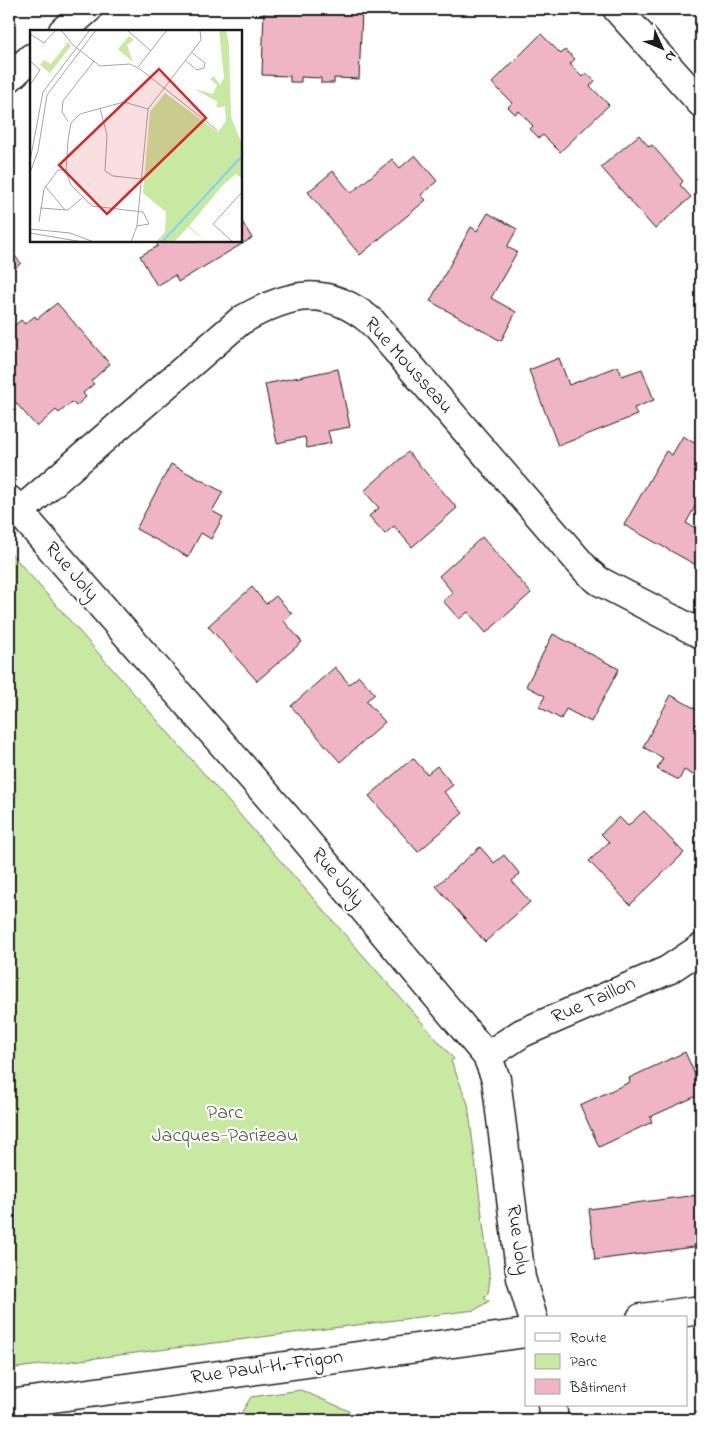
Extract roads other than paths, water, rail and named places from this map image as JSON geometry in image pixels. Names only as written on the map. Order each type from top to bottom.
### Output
[{"type":"street","points":[[64,30],[88,9]]},
{"type":"street","points":[[617,9],[701,103]]},
{"type":"street","points":[[9,78],[30,59]]},
{"type":"street","name":"Rue Mousseau","points":[[14,506],[240,321],[282,299],[309,295],[323,296],[346,303],[372,322],[588,572],[600,581],[701,634]]},
{"type":"street","name":"Rue Joly","points":[[14,506],[288,819],[487,1056],[496,1079],[521,1278],[532,1316]]},
{"type":"street","name":"Rue Taillon","points":[[487,1056],[522,1033],[668,970],[701,948]]},
{"type":"street","points":[[656,1316],[701,1310]]},
{"type":"street","name":"Rue Paul-H.-Frigon","points":[[9,1404],[525,1333]]},
{"type":"street","points":[[552,1406],[554,1420]]},
{"type":"park label","name":"Parc Jacques-Parizeau","points":[[225,1124]]}]
